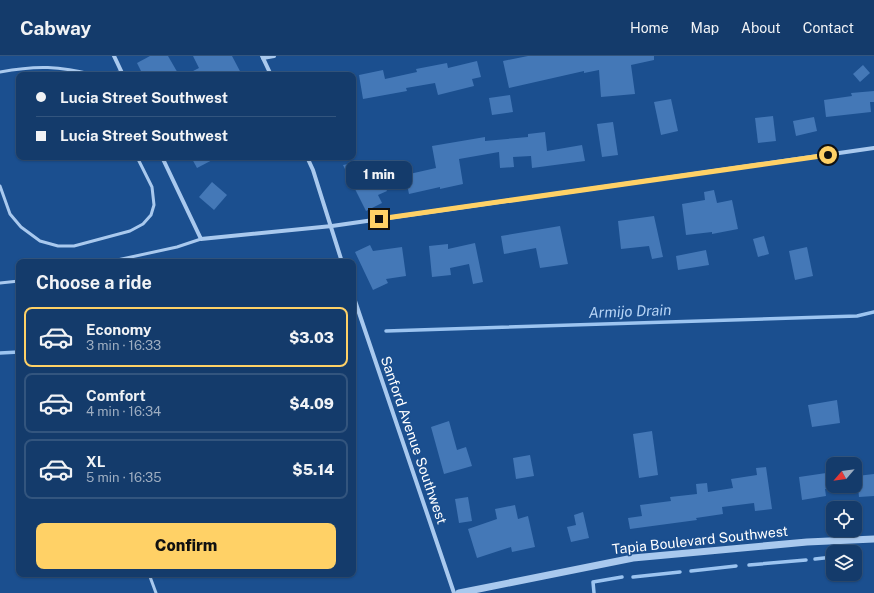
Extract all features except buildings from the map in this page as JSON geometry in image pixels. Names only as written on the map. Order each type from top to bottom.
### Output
[{"type":"street","points":[[114,56],[121,72]]},
{"type":"street","points":[[270,72],[263,57],[274,56]]},
{"type":"street","points":[[163,160],[201,239],[332,226],[874,148]]},
{"type":"street","points":[[308,160],[332,226],[341,259]]},
{"type":"street","name":"Sanford Avenue Southwest","points":[[356,304],[454,593]]},
{"type":"street","name":"Tapia Boulevard Southwest","points":[[459,593],[633,558],[807,542],[874,539]]},
{"type":"lane","points":[[0,72],[32,66],[71,69],[83,72]]},
{"type":"lane","points":[[0,186],[10,214],[21,227],[40,242],[58,246],[74,246],[130,231],[143,224],[151,215],[154,205],[152,187],[138,160]]},
{"type":"lane","points":[[122,259],[177,247],[201,239]]},
{"type":"lane","points":[[0,283],[16,281]]},
{"type":"lane","points":[[150,577],[156,593]]},
{"type":"waterway","name":"Armijo Drain","points":[[386,331],[857,316],[874,312]]},
{"type":"waterway","name":"Armijo Drain","points":[[0,353],[16,352]]},
{"type":"waterway","points":[[815,559],[826,558]]},
{"type":"waterway","points":[[749,565],[806,560]]},
{"type":"waterway","points":[[691,571],[736,566]]},
{"type":"waterway","points":[[633,577],[680,572]]},
{"type":"waterway","points":[[594,593],[593,582],[622,577]]},
{"type":"route","points":[[379,219],[536,198],[828,155]]}]
